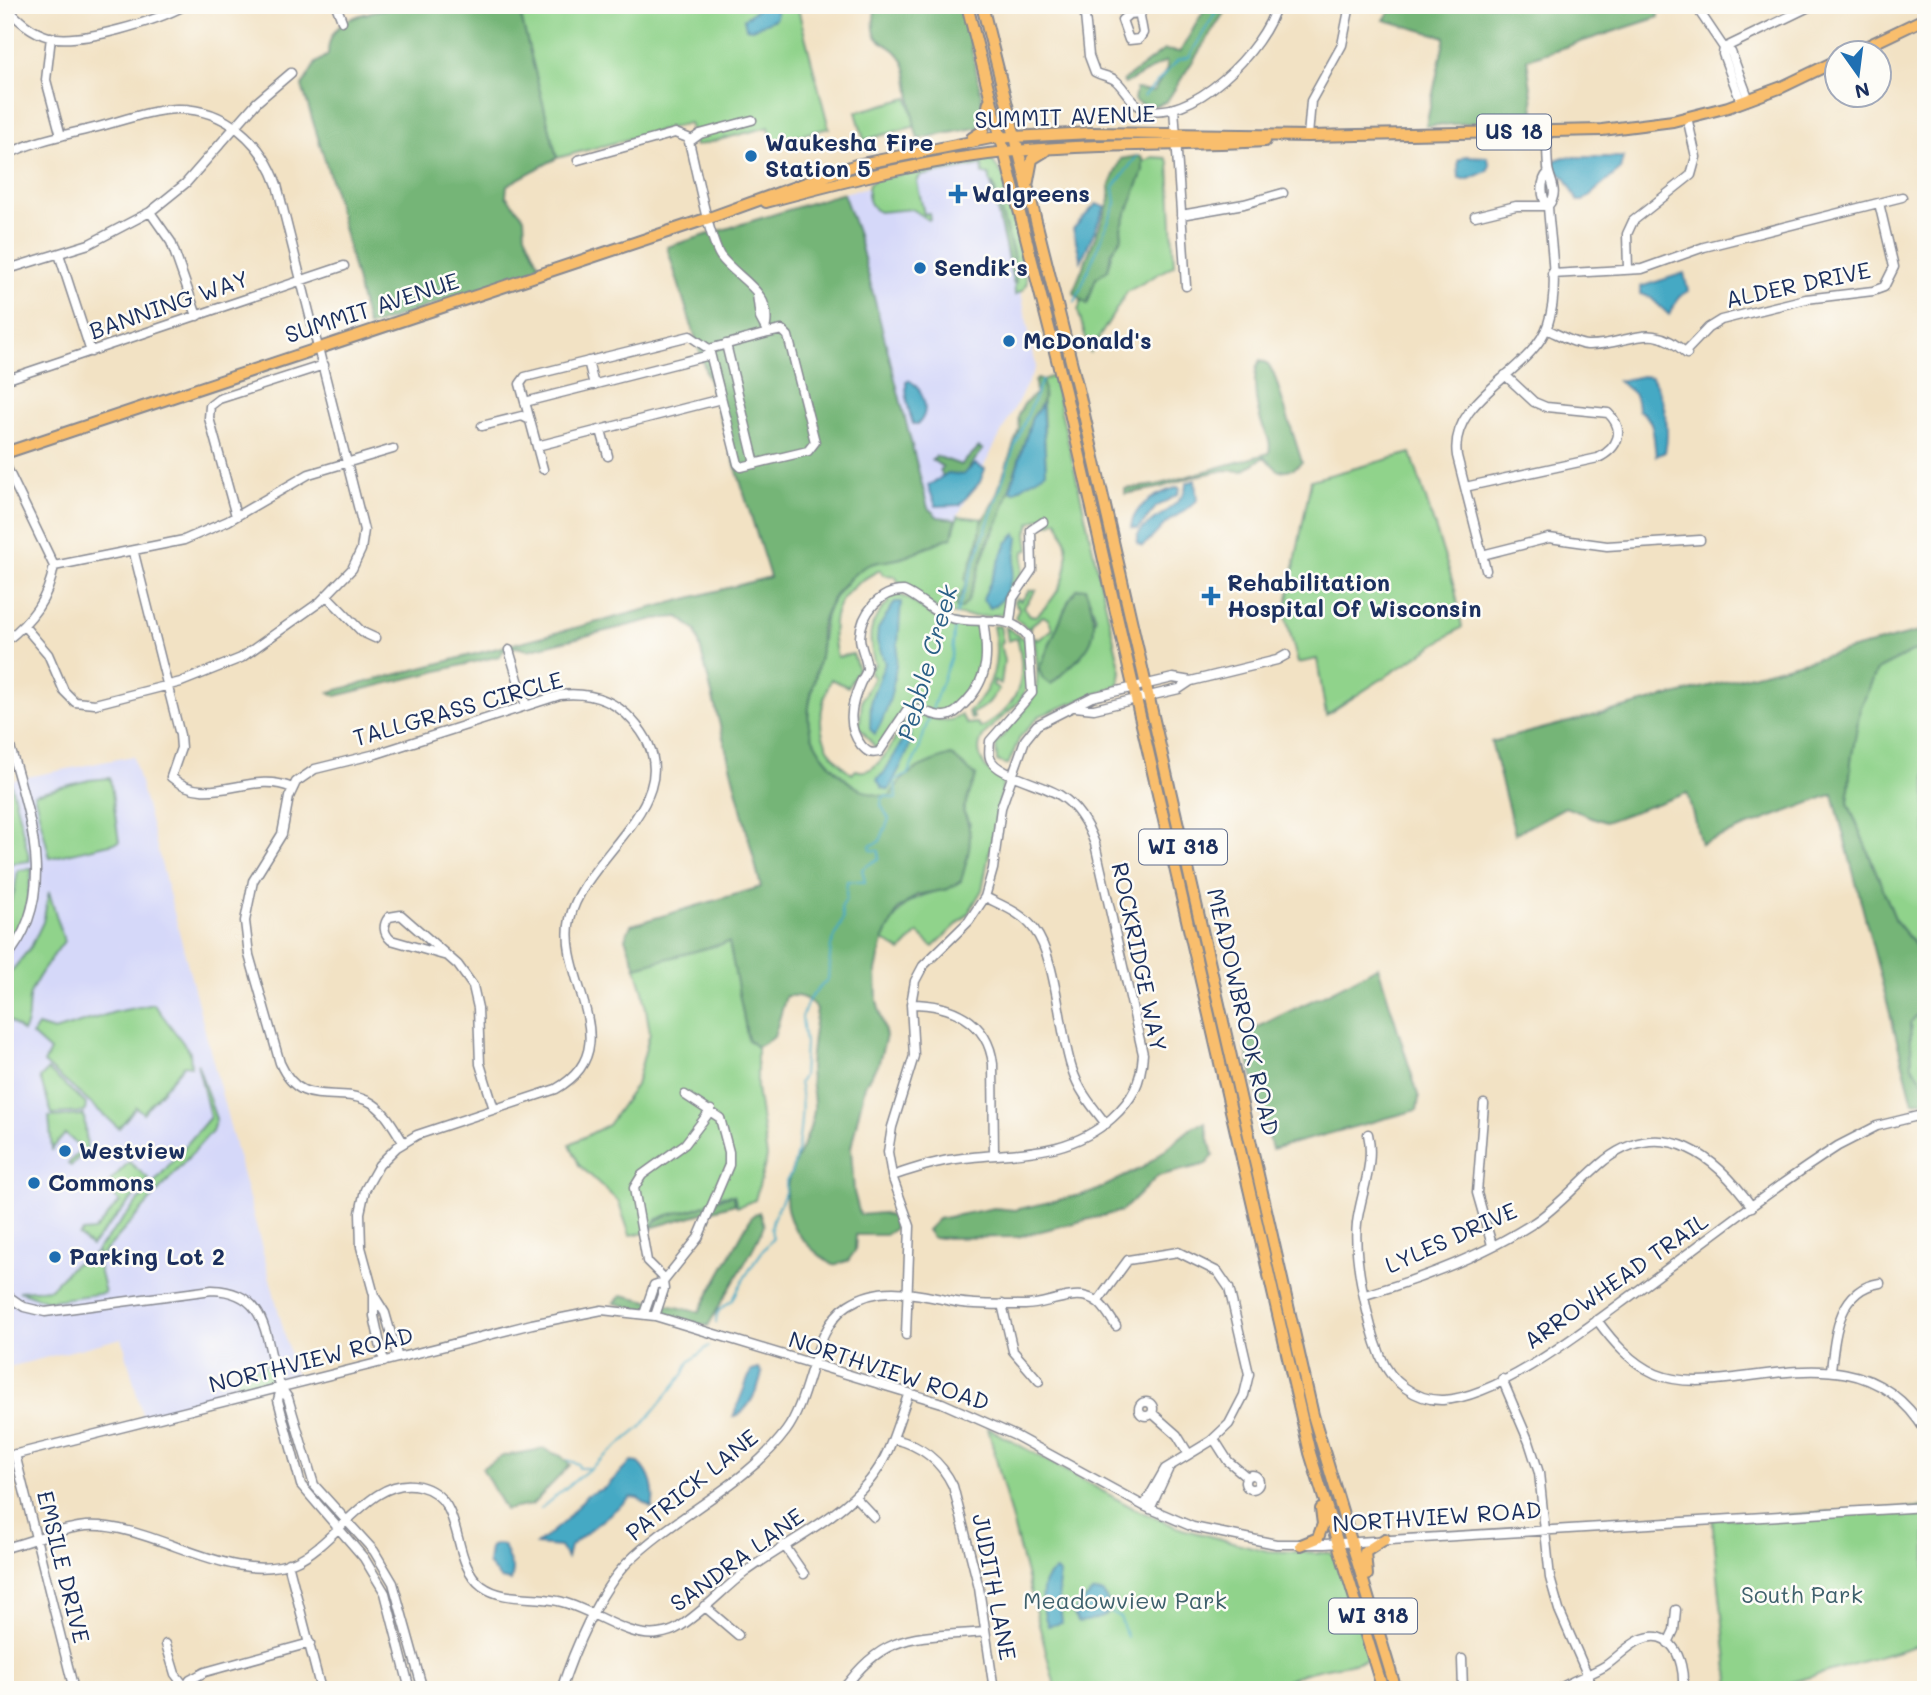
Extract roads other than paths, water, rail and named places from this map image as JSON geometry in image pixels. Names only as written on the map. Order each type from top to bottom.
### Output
[{"type":"main road","name":"MEADOWBROOK ROAD","points":[[967,5],[1002,152],[1065,391],[1312,1458],[1383,1690]]},
{"type":"main road","name":"MEADOWBROOK ROAD","points":[[982,5],[1080,397],[1313,1415],[1396,1690]]},
{"type":"main road","points":[[1884,38],[1926,18]]},
{"type":"main road","name":"SUMMIT AVENUE","points":[[5,453],[709,218],[856,164],[961,143],[1014,136],[1308,136],[1626,128],[1687,117],[1745,101],[1822,67]]},
{"type":"main road","points":[[961,143],[983,131],[990,99]]},
{"type":"main road","name":"SUMMIT AVENUE","points":[[709,218],[858,177],[952,158],[1017,150],[1177,146],[1308,136]]},
{"type":"main road","points":[[1026,189],[1032,159],[1044,151],[1059,148]]},
{"type":"main road","name":"SUMMIT AVENUE","points":[[5,462],[49,439]]},
{"type":"main road","points":[[1312,1458],[1323,1475],[1343,1536],[1351,1542]]},
{"type":"main road","points":[[1301,1545],[1318,1538],[1322,1530],[1322,1514],[1313,1482],[1312,1458]]},
{"type":"main road","points":[[1378,1633],[1378,1609],[1364,1557],[1369,1548],[1385,1539]]},
{"type":"street","points":[[5,6],[23,24],[51,37],[138,25],[187,5]]},
{"type":"street","points":[[336,5],[342,20]]},
{"type":"street","points":[[1084,5],[1089,56],[1096,72],[1116,81],[1140,107],[1174,108],[1218,86],[1261,36],[1276,5]]},
{"type":"street","points":[[1308,136],[1311,101],[1342,45],[1350,5]]},
{"type":"street","points":[[1695,5],[1724,48],[1731,52],[1745,101]]},
{"type":"street","points":[[1724,48],[1813,5]]},
{"type":"street","points":[[51,37],[46,80],[61,136]]},
{"type":"street","points":[[5,270],[103,238],[150,212],[186,183],[269,89],[289,75]]},
{"type":"street","points":[[1174,108],[1186,286]]},
{"type":"street","points":[[5,156],[61,136],[176,109],[212,115],[236,127],[258,148],[273,173],[363,519],[362,544],[352,569],[327,596],[276,636],[242,658],[211,672],[95,704],[74,701],[64,691],[48,654],[24,626]]},
{"type":"street","points":[[1628,269],[1627,234],[1633,221],[1691,175],[1696,164],[1687,117]]},
{"type":"street","points":[[689,142],[701,134],[752,120]]},
{"type":"street","points":[[1486,570],[1455,448],[1459,431],[1481,399],[1536,347],[1546,329],[1553,296],[1548,206],[1553,200],[1555,185],[1548,173],[1547,132]]},
{"type":"street","points":[[578,160],[675,133],[688,138],[719,255],[753,284],[767,329]]},
{"type":"street","points":[[1181,215],[1244,204],[1283,193]]},
{"type":"street","points":[[1552,274],[1643,268],[1704,247],[1902,197]]},
{"type":"street","name":"ALDER DRIVE","points":[[1546,329],[1586,345],[1651,335],[1670,339],[1687,354],[1708,328],[1721,320],[1806,299],[1873,291],[1884,286],[1894,267],[1879,203]]},
{"type":"street","points":[[1475,216],[1516,206],[1548,206]]},
{"type":"street","points":[[150,212],[171,242],[197,316]]},
{"type":"street","points":[[58,254],[91,352]]},
{"type":"street","name":"BANNING WAY","points":[[5,380],[344,266]]},
{"type":"street","points":[[525,402],[709,352],[767,329],[782,330],[788,336],[814,442],[807,451],[741,467],[709,352],[690,336],[525,377],[520,384],[543,469]]},
{"type":"street","points":[[726,344],[755,464]]},
{"type":"street","points":[[588,361],[594,384]]},
{"type":"street","points":[[236,516],[209,418],[210,406],[219,399],[324,365]]},
{"type":"street","points":[[1465,487],[1598,457],[1614,448],[1619,436],[1614,419],[1606,412],[1546,407],[1534,402],[1505,375]]},
{"type":"street","points":[[537,446],[721,399]]},
{"type":"street","points":[[482,426],[523,416],[530,419]]},
{"type":"street","points":[[601,430],[608,456]]},
{"type":"street","points":[[54,566],[134,553],[184,540],[236,516],[290,483],[348,461],[393,449]]},
{"type":"street","points":[[5,462],[54,566],[47,595],[24,626],[5,642]]},
{"type":"street","points":[[1010,621],[1013,598],[1032,570],[1031,530],[1043,522]]},
{"type":"street","points":[[1482,555],[1549,538],[1607,546],[1700,540]]},
{"type":"street","points":[[134,553],[180,735],[179,755],[170,775],[174,780],[200,792],[262,781],[292,788],[285,828],[253,881],[245,921],[249,955],[280,1063],[288,1078],[304,1091],[326,1096],[358,1097],[373,1104],[403,1142]]},
{"type":"street","points":[[983,620],[986,671],[975,692],[951,715],[913,708],[902,715],[879,752],[871,754],[861,745],[850,720],[854,699],[867,670],[861,628],[872,606],[881,597],[898,591],[910,594],[928,609],[956,619],[983,620],[1010,621],[1024,632],[1030,643],[1032,693],[990,741],[990,758],[999,769],[1012,775]]},
{"type":"street","points":[[327,596],[362,632],[375,638]]},
{"type":"street","points":[[509,650],[526,706]]},
{"type":"street","points":[[1075,707],[1094,709],[1179,689],[1191,681],[1277,660],[1286,655]]},
{"type":"street","points":[[906,1335],[911,1226],[892,1176],[888,1152],[892,1127],[914,1056],[911,1004],[915,981],[923,966],[969,921],[985,897],[993,869],[1001,808],[1025,740],[1037,725],[1092,697],[1173,678],[1191,681]]},
{"type":"street","name":"TALLGRASS CIRCLE","points":[[292,788],[300,778],[315,769],[376,754],[560,695],[585,694],[615,706],[632,719],[643,734],[651,757],[653,775],[644,808],[584,888],[571,915],[568,933],[571,959],[590,1029],[589,1047],[583,1063],[574,1076],[556,1089],[403,1142],[379,1165],[361,1204],[359,1236],[374,1295],[374,1316],[384,1362]]},
{"type":"street","points":[[5,729],[34,844],[38,873],[31,914],[22,935],[5,959]]},
{"type":"street","name":"ROCKRIDGE WAY","points":[[892,1176],[949,1160],[1056,1150],[1077,1142],[1106,1124],[1130,1102],[1142,1078],[1143,1054],[1089,827],[1063,797],[1012,775]]},
{"type":"street","points":[[985,897],[1019,914],[1035,930],[1045,950],[1072,1069],[1083,1095],[1106,1124]]},
{"type":"street","points":[[447,956],[391,940],[385,933],[386,921],[389,917],[401,915],[447,956],[463,971],[475,992],[480,1064],[494,1110]]},
{"type":"street","points":[[911,1004],[953,1009],[979,1028],[992,1054],[993,1156]]},
{"type":"street","points":[[643,1314],[654,1285],[664,1280],[698,1238],[729,1165],[729,1152],[720,1118],[685,1094]]},
{"type":"street","points":[[1483,1104],[1477,1193],[1492,1245]]},
{"type":"street","points":[[655,1316],[664,1289],[664,1280],[647,1261],[634,1188],[642,1175],[685,1143],[711,1110]]},
{"type":"street","name":"ARROWHEAD TRAIL","points":[[1368,1134],[1370,1155],[1356,1244],[1365,1295],[1382,1360],[1393,1378],[1404,1387],[1426,1398],[1444,1400],[1468,1394],[1543,1359],[1848,1140],[1877,1126],[1926,1114]]},
{"type":"street","name":"LYLES DRIVE","points":[[1365,1295],[1433,1271],[1492,1245],[1544,1216],[1607,1159],[1642,1143],[1674,1143],[1701,1153],[1729,1177],[1752,1207]]},
{"type":"street","points":[[1116,1326],[1098,1301],[1128,1260],[1167,1252],[1188,1256],[1224,1279],[1230,1292],[1249,1374],[1244,1395],[1230,1422],[1214,1438],[1171,1463],[1160,1475],[1147,1508]]},
{"type":"street","points":[[1831,1370],[1834,1344],[1845,1307],[1855,1292],[1864,1286],[1880,1283]]},
{"type":"street","points":[[5,1294],[24,1307],[51,1312],[205,1290],[230,1292],[246,1300],[262,1320],[281,1389],[288,1398],[314,1485],[380,1560],[400,1600],[423,1690]]},
{"type":"street","name":"PATRICK LANE","points":[[561,1690],[594,1614],[613,1580],[630,1561],[777,1443],[797,1412],[828,1325],[845,1306],[866,1296],[908,1292],[955,1302],[1046,1304],[1082,1295],[1098,1301]]},
{"type":"street","name":"TALLGRASS CIRCLE","points":[[374,1295],[385,1313],[398,1358]]},
{"type":"street","points":[[1002,1304],[1005,1327],[1013,1350],[1039,1381]]},
{"type":"street","name":"NORTHVIEW ROAD","points":[[5,1457],[581,1312],[610,1309],[655,1316],[942,1403],[1016,1436],[1147,1508],[1219,1534],[1276,1544],[1337,1543],[1926,1507]]},
{"type":"street","points":[[1597,1321],[1636,1362],[1672,1378],[1710,1380],[1831,1370],[1863,1377],[1887,1390],[1910,1410],[1926,1432]]},
{"type":"street","points":[[1502,1379],[1534,1455],[1547,1529],[1551,1585],[1566,1629],[1594,1690]]},
{"type":"street","points":[[281,1389],[278,1400],[291,1454],[306,1494],[371,1568],[389,1603],[410,1690]]},
{"type":"street","name":"SANDRA LANE","points":[[288,1563],[313,1552],[384,1490],[403,1485],[419,1486],[437,1495],[449,1508],[470,1572],[484,1587],[504,1596],[559,1601],[638,1633],[657,1635],[681,1626],[784,1545],[855,1497],[878,1470],[894,1439],[909,1393]]},
{"type":"street","points":[[1152,1413],[1177,1435],[1188,1453]]},
{"type":"street","points":[[1214,1438],[1228,1461],[1247,1477]]},
{"type":"street","name":"JUDITH LANE","points":[[894,1439],[925,1452],[945,1471],[953,1486],[979,1588],[994,1690]]},
{"type":"street","points":[[291,1454],[303,1452]]},
{"type":"street","name":"EMSILE DRIVE","points":[[15,1454],[74,1690]]},
{"type":"street","points":[[855,1497],[874,1517]]},
{"type":"street","points":[[5,1548],[86,1526],[108,1528],[219,1560],[263,1568],[288,1563],[321,1690]]},
{"type":"street","points":[[784,1545],[804,1574]]},
{"type":"street","points":[[371,1568],[380,1560]]},
{"type":"street","points":[[704,1606],[738,1635]]},
{"type":"street","points":[[1668,1643],[1674,1630],[1676,1610]]},
{"type":"street","points":[[855,1690],[845,1687],[867,1658],[890,1644],[908,1639],[985,1632]]},
{"type":"street","points":[[1557,1690],[1588,1675],[1641,1640],[1656,1638],[1668,1643],[1680,1655],[1683,1684]]},
{"type":"street","points":[[166,1644],[175,1674],[185,1688],[190,1680],[205,1672],[310,1643]]},
{"type":"street","points":[[1462,1659],[1463,1690]]},
{"type":"street","points":[[408,1680],[420,1677]]},
{"type":"water","points":[[763,5],[773,5],[777,14],[775,19],[752,29],[746,28],[744,19]]},
{"type":"water","points":[[1465,156],[1487,157],[1490,165],[1487,171],[1467,180],[1459,178],[1458,161]]},
{"type":"water","points":[[1564,157],[1623,157],[1620,170],[1583,201],[1578,201],[1565,177],[1553,169],[1553,161]]},
{"type":"water","points":[[1096,204],[1105,207],[1081,261],[1073,229]]},
{"type":"water","points":[[1684,273],[1688,291],[1679,297],[1669,315],[1650,297],[1640,294],[1640,287]]},
{"type":"water","points":[[1651,377],[1656,384],[1665,413],[1665,452],[1656,456],[1651,423],[1638,410],[1632,392],[1618,381]]},
{"type":"water","points":[[909,380],[919,389],[924,401],[924,413],[918,424],[913,424],[909,408],[906,381]]},
{"type":"water","points":[[1042,405],[1046,472],[1014,492],[1010,490],[1032,418]]},
{"type":"water","points":[[975,464],[985,469],[980,482],[960,505],[936,506],[928,486],[948,473],[963,475]]},
{"type":"water","points":[[1195,480],[1197,500],[1145,544],[1142,546],[1137,543],[1143,529],[1178,501],[1184,493],[1186,483]]},
{"type":"water","points":[[1178,487],[1180,489],[1177,495],[1156,507],[1138,529],[1131,527],[1142,506],[1155,496]]},
{"type":"water","points":[[1016,534],[1018,538],[1012,577],[1004,596],[990,608],[983,600],[985,594],[1007,543]]},
{"type":"water","points":[[895,602],[901,602],[893,687],[883,719],[875,734],[870,729],[871,699],[885,663],[877,641],[878,629]]},
{"type":"water","points":[[910,728],[910,745],[904,760],[889,790],[882,788],[877,779],[884,773]]},
{"type":"water","points":[[759,1369],[762,1373],[752,1399],[743,1411],[733,1417],[751,1371]]},
{"type":"water","points":[[631,1462],[639,1463],[649,1478],[653,1490],[652,1508],[638,1498],[631,1497],[570,1546],[567,1558],[560,1547],[536,1545],[565,1521],[587,1495],[605,1488]]},
{"type":"water","points":[[503,1545],[513,1571],[511,1581],[501,1579],[488,1564],[490,1547]]},
{"type":"water","points":[[1056,1571],[1060,1574],[1058,1588],[1062,1623],[1048,1626],[1043,1603],[1044,1587],[1046,1580]]},
{"type":"water","points":[[1092,1592],[1103,1593],[1112,1609],[1101,1617],[1078,1622],[1073,1613]]},
{"type":"waterway","name":"Pebble Creek","points":[[1144,96],[1178,60],[1189,57],[1220,5]]},
{"type":"waterway","name":"Pebble Creek","points":[[1075,302],[1116,203],[1114,187],[1137,156]]},
{"type":"waterway","name":"Pebble Creek","points":[[956,615],[1014,448],[1042,380]]},
{"type":"waterway","name":"Pebble Creek","points":[[931,712],[952,654],[955,621]]},
{"type":"waterway","name":"Pebble Creek","points":[[716,1323],[719,1311],[733,1300],[751,1268],[773,1238],[772,1223],[784,1196],[786,1181],[791,1174],[800,1134],[799,1083],[803,1076],[805,1044],[802,1017],[809,999],[828,979],[831,946],[843,919],[841,908],[846,899],[847,881],[865,882],[862,869],[879,858],[879,851],[871,850],[870,846],[880,841],[889,819],[881,805],[882,798],[886,796],[896,799],[895,780],[907,775],[919,750],[929,717]]},
{"type":"waterway","name":"Pebble Creek","points":[[541,1508],[640,1428],[683,1375],[689,1362],[709,1346]]},
{"type":"waterway","points":[[567,1460],[578,1464],[579,1468],[587,1468]]},
{"type":"waterway","points":[[1110,1611],[1120,1617],[1127,1637]]},
{"type":"place","name":"Waukesha Fire Station 5","points":[[751,156]]},
{"type":"place","name":"Walgreens","points":[[958,194]]},
{"type":"place","name":"Sendik's","points":[[920,268]]},
{"type":"place","name":"McDonald's","points":[[1009,341]]},
{"type":"place","name":"Rehabilitation Hospital Of Wisconsin","points":[[1211,596]]},
{"type":"place","name":"Westview","points":[[65,1151]]},
{"type":"place","name":"Commons","points":[[34,1183]]},
{"type":"place","name":"Parking Lot 2","points":[[55,1257]]},
{"type":"park label","name":"South Park","points":[[1802,1595]]},
{"type":"park label","name":"Meadowview Park","points":[[1125,1601]]}]
